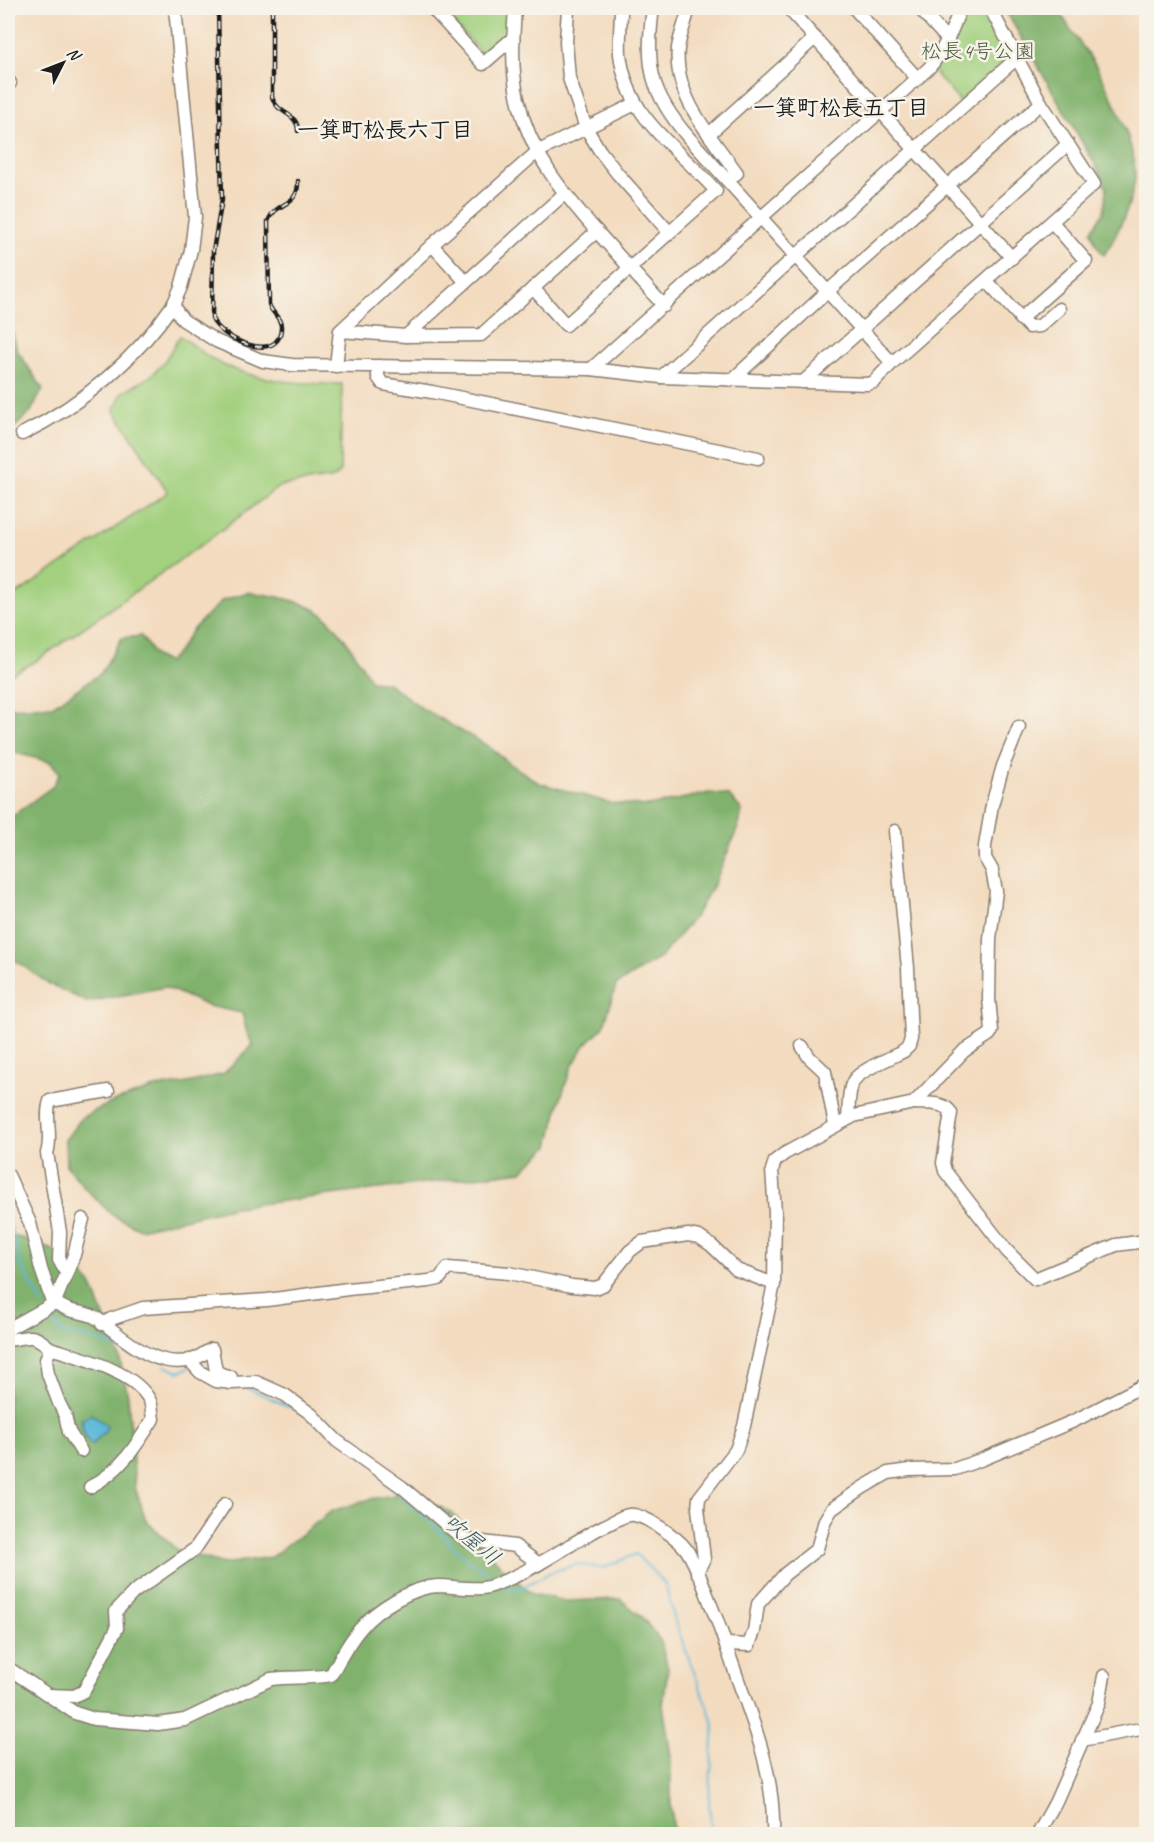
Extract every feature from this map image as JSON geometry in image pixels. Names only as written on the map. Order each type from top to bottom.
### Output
[{"type":"street","points":[[22,434],[68,408],[125,362],[152,333],[174,303],[186,270],[195,217],[175,8]]},
{"type":"street","points":[[432,8],[483,64],[513,38]]},
{"type":"street","points":[[515,8],[513,38],[515,81],[518,100],[537,152],[564,194],[664,306]]},
{"type":"street","points":[[568,8],[566,42],[569,78],[586,128],[617,173],[669,232]]},
{"type":"street","points":[[533,288],[566,325],[716,191],[668,144],[635,104],[625,76],[621,54],[621,8]]},
{"type":"street","points":[[653,8],[648,47],[652,70],[659,96],[673,119],[892,363]]},
{"type":"street","points":[[689,8],[678,48],[680,78],[690,104],[737,173],[728,180]]},
{"type":"street","points":[[686,21],[701,8]]},
{"type":"street","points":[[788,8],[1012,258]]},
{"type":"street","points":[[854,8],[917,78]]},
{"type":"street","points":[[919,8],[948,40]]},
{"type":"street","points":[[591,369],[917,78],[939,56],[948,40],[960,8]]},
{"type":"street","points":[[174,303],[175,309],[183,320],[216,341],[263,361],[292,365],[591,369],[661,377],[867,384],[874,382],[892,363],[987,281],[1094,183],[1041,103],[990,8]]},
{"type":"street","points":[[709,134],[815,38]]},
{"type":"street","points":[[661,377],[1018,57]]},
{"type":"street","points":[[732,380],[828,291],[1041,103]]},
{"type":"street","points":[[336,366],[340,331],[537,152],[635,104]]},
{"type":"street","points":[[802,382],[1068,144]]},
{"type":"street","points":[[406,336],[564,194]]},
{"type":"street","points":[[1020,319],[1086,261],[1052,222]]},
{"type":"street","points":[[340,331],[406,336],[481,335],[597,231]]},
{"type":"street","points":[[432,245],[465,281]]},
{"type":"street","points":[[987,281],[1029,327],[1040,326],[1059,309]]},
{"type":"street","points":[[378,366],[378,376],[383,384],[758,458]]},
{"type":"street","points":[[914,1103],[964,1050],[992,1031],[989,999],[990,939],[996,891],[992,870],[985,858],[985,846],[992,805],[1003,766],[1019,727]]},
{"type":"street","points":[[848,1119],[851,1088],[855,1079],[904,1051],[911,1039],[908,968],[895,831]]},
{"type":"street","points":[[802,1046],[809,1057],[825,1072],[835,1125]]},
{"type":"street","points":[[66,1272],[59,1260],[60,1232],[48,1153],[51,1142],[47,1108],[50,1101],[108,1091]]},
{"type":"street","points":[[697,1572],[704,1559],[698,1508],[699,1498],[736,1450],[744,1426],[774,1284],[775,1212],[772,1170],[775,1161],[784,1154],[848,1119],[914,1103],[944,1105],[951,1113],[943,1163],[945,1171],[1007,1251],[1035,1279],[1116,1245],[1146,1241]]},
{"type":"street","points":[[8,1175],[30,1223],[41,1269],[54,1303],[64,1310],[98,1319],[145,1353],[164,1359],[194,1359],[211,1349],[214,1354],[216,1371],[234,1378]]},
{"type":"street","points":[[8,1329],[54,1303],[74,1255],[83,1219]]},
{"type":"street","points":[[102,1324],[143,1308],[267,1300],[429,1281],[439,1279],[448,1268],[509,1273],[572,1286],[595,1288],[603,1285],[630,1251],[642,1242],[682,1238],[688,1235],[699,1237],[711,1245],[737,1270],[774,1284]]},
{"type":"street","points":[[8,1340],[30,1335],[37,1337],[50,1348],[90,1360],[114,1371],[136,1385],[150,1401],[153,1419],[144,1434],[125,1460],[108,1477],[90,1487]]},
{"type":"street","points":[[50,1348],[46,1360],[48,1374],[66,1415],[69,1432],[81,1451]]},
{"type":"street","points":[[189,1360],[200,1372],[216,1381],[256,1382],[285,1395],[311,1414],[337,1441],[402,1487],[467,1540],[515,1546],[539,1564]]},
{"type":"street","points":[[726,1644],[749,1645],[759,1604],[785,1574],[817,1549],[825,1520],[832,1509],[862,1488],[888,1473],[955,1469],[983,1460],[1074,1421],[1146,1384]]},
{"type":"street","points":[[47,1695],[74,1696],[84,1691],[117,1628],[116,1611],[134,1592],[195,1549],[225,1504]]},
{"type":"street","points":[[8,1668],[75,1713],[94,1719],[158,1724],[185,1720],[271,1679],[331,1675],[345,1649],[361,1627],[384,1608],[419,1589],[438,1586],[457,1589],[488,1587],[526,1572],[589,1534],[628,1515],[635,1515],[677,1539],[686,1549],[697,1572],[726,1644],[766,1759],[774,1822],[773,1834]]},
{"type":"street","points":[[1038,1834],[1056,1801],[1100,1703],[1104,1676]]},
{"type":"street","points":[[1082,1740],[1146,1728]]},
{"type":"green space","points":[[440,8],[512,8],[510,36],[489,55],[482,54]]},
{"type":"green space","name":"松長4号公園","points":[[962,8],[988,8],[1015,57],[962,104],[931,69]]},
{"type":"green space","points":[[1004,8],[1059,8],[1098,70],[1123,122],[1135,165],[1134,187],[1124,218],[1104,255],[1096,245],[1091,231],[1103,213],[1107,189],[1099,171]]},
{"type":"green space","points":[[8,313],[17,350],[43,389],[30,413],[8,433]]},
{"type":"green space","points":[[180,336],[217,362],[237,371],[296,382],[342,384],[340,472],[334,478],[280,486],[207,541],[36,661],[8,676],[8,600],[168,492],[114,410],[122,393],[151,376],[164,362]]},
{"type":"green space","points":[[248,592],[291,600],[316,610],[339,632],[371,681],[388,683],[423,709],[488,746],[539,783],[610,803],[649,806],[709,793],[728,795],[742,810],[739,825],[715,882],[695,916],[661,957],[616,985],[604,1026],[585,1045],[571,1068],[549,1146],[522,1171],[235,1207],[140,1229],[112,1215],[84,1187],[66,1165],[65,1140],[82,1117],[113,1102],[154,1088],[188,1083],[223,1074],[253,1045],[242,1013],[208,1006],[165,987],[87,1002],[49,984],[12,958],[8,949],[8,819],[52,787],[60,773],[50,762],[8,751],[8,708],[52,706],[101,673],[122,638],[141,636],[155,656],[167,662],[177,653],[193,629],[223,600]]},
{"type":"green space","points":[[8,1236],[22,1238],[65,1255],[92,1286],[119,1355],[128,1396],[135,1487],[146,1521],[177,1550],[224,1564],[271,1557],[332,1511],[370,1499],[407,1493],[451,1512],[506,1571],[532,1594],[566,1601],[620,1599],[641,1616],[660,1640],[668,1668],[663,1705],[671,1756],[671,1806],[674,1834],[8,1834]]},
{"type":"water","points":[[92,1414],[107,1426],[92,1445],[84,1434],[82,1419]]},
{"type":"waterway","points":[[8,1220],[19,1262],[43,1305]]},
{"type":"waterway","name":"吹屋川","points":[[47,1312],[61,1333],[96,1340],[135,1354]]},
{"type":"waterway","name":"吹屋川","points":[[198,1363],[210,1370]]},
{"type":"waterway","name":"吹屋川","points":[[165,1366],[179,1372],[190,1367]]},
{"type":"waterway","name":"吹屋川","points":[[248,1388],[294,1409]]},
{"type":"waterway","name":"吹屋川","points":[[385,1482],[435,1526],[460,1554],[495,1578]]},
{"type":"waterway","name":"吹屋川","points":[[505,1585],[510,1590],[521,1588],[549,1573],[576,1564],[603,1568],[636,1554],[665,1584],[676,1625],[714,1724],[709,1803],[712,1834]]},
{"type":"railway","points":[[218,8],[222,199],[213,251],[212,318],[226,334],[249,345],[261,347],[271,345],[278,339],[281,324],[269,304],[268,221],[276,210],[295,195],[298,181]]},
{"type":"railway","points":[[272,8],[272,97],[278,107],[295,120],[298,131]]},
{"type":"district","name":"一箕町松長五丁目","points":[[841,108]]},
{"type":"district","name":"一箕町松長六丁目","points":[[385,130]]}]
